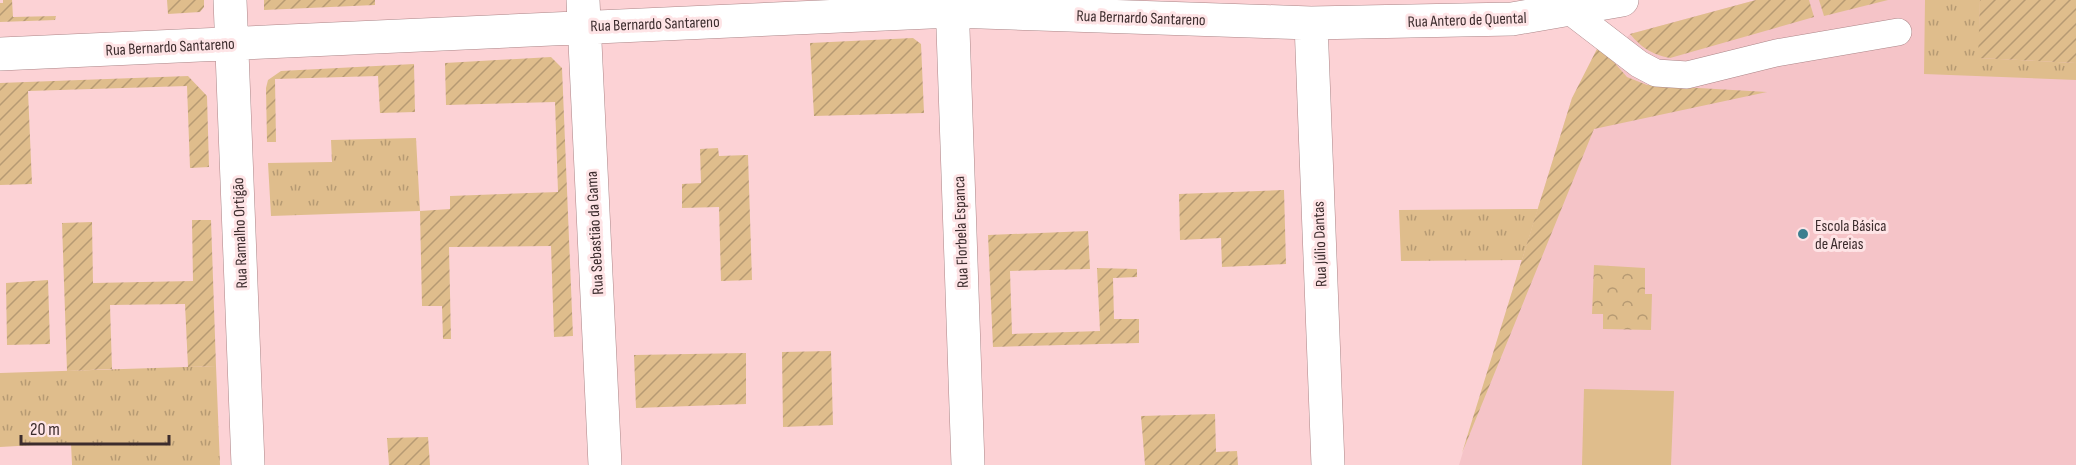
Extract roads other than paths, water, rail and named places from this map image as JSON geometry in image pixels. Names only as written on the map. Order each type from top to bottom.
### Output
[{"type":"street","name":"Rua Ramalho Ortigão","points":[[230,0],[248,465]]},
{"type":"street","name":"Rua Antero de Quental","points":[[1311,23],[1512,19],[1570,11],[1622,0]]},
{"type":"street","name":"Rua Bernardo Santareno","points":[[0,54],[232,44],[584,13],[952,5],[1311,23]]},
{"type":"street","name":"Rua Florbela Espanca","points":[[952,5],[968,465]]},
{"type":"street","name":"Rua Sebastião da Gama","points":[[584,13],[605,465]]},
{"type":"street","name":"Rua Júlio Dantas","points":[[1311,23],[1328,465]]},
{"type":"lane","points":[[1570,11],[1639,64],[1656,72],[1687,75],[1776,53],[1898,32]]},
{"type":"place","name":"Escola Básica de Areias","points":[[1803,234]]}]
